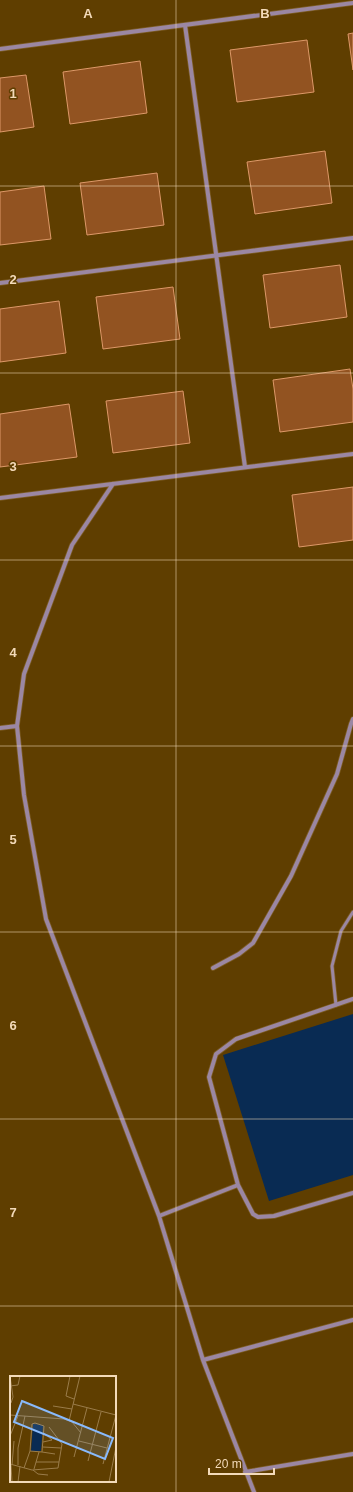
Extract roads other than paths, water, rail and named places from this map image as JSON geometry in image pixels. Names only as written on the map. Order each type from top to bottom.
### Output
[{"type":"street","points":[[0,49],[353,3]]},
{"type":"street","points":[[185,25],[245,467]]},
{"type":"street","points":[[0,283],[353,238]]},
{"type":"street","points":[[0,498],[353,454]]},
{"type":"street","points":[[113,484],[72,545],[24,674],[17,726],[24,795],[46,919],[159,1216],[203,1360],[254,1492]]},
{"type":"street","points":[[212,968],[239,954],[253,943],[291,876],[337,774],[353,720]]},
{"type":"street","points":[[0,728],[17,726]]},
{"type":"street","points":[[353,999],[236,1039],[216,1054],[209,1077],[238,1185],[253,1214],[258,1217],[274,1216],[353,1193]]},
{"type":"street","points":[[159,1216],[238,1185]]},
{"type":"street","points":[[203,1360],[353,1320]]},
{"type":"street","points":[[245,1472],[353,1454]]},
{"type":"lane","points":[[336,1005],[332,966],[341,931],[353,912]]},
{"type":"water","points":[[353,1014],[353,1175],[269,1201],[223,1055]]}]
